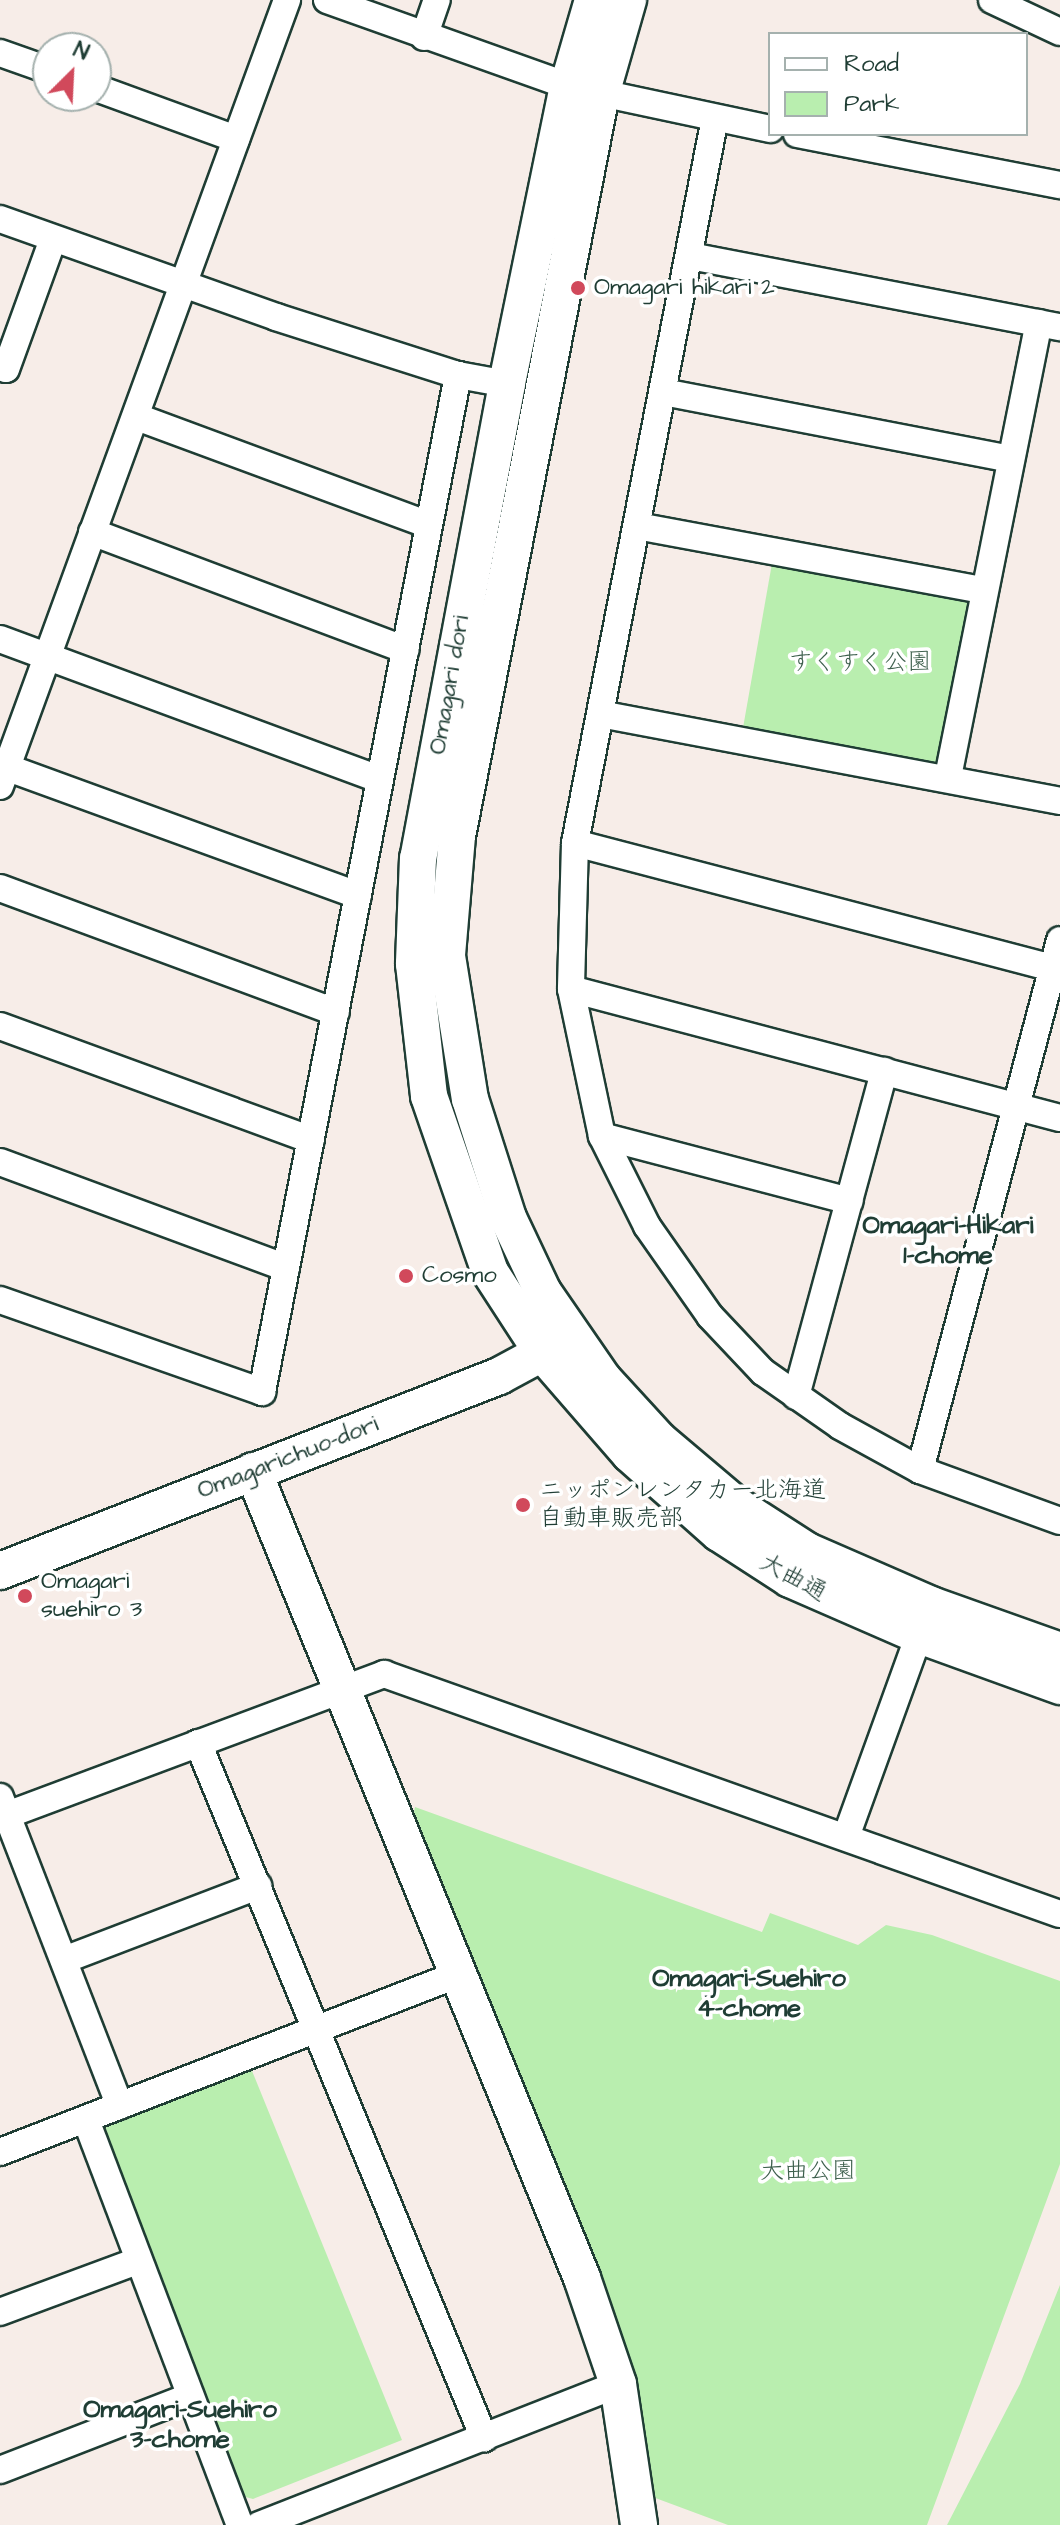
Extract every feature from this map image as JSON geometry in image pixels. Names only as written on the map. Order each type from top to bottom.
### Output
[{"type":"street","points":[[287,0],[137,417],[2,773],[358,895]]},
{"type":"street","points":[[327,0],[424,37],[584,90],[768,129]]},
{"type":"street","points":[[424,37],[437,0]]},
{"type":"street","name":"Omagari dori","points":[[558,1345],[508,1218],[470,1099],[447,956],[464,795],[584,90],[593,0]]},
{"type":"street","name":"Omagari dori","points":[[558,1345],[490,1272],[444,1147],[429,1096],[414,964],[418,858],[507,384],[584,90],[628,0]]},
{"type":"street","points":[[1006,3],[1060,32]]},
{"type":"street","points":[[0,53],[32,64]]},
{"type":"street","points":[[112,94],[236,139]]},
{"type":"street","points":[[715,118],[575,843],[571,989],[602,1136],[647,1226],[710,1316],[763,1372],[796,1396],[920,1470],[1059,1515]]},
{"type":"street","points":[[807,136],[1060,185]]},
{"type":"street","points":[[0,219],[184,287],[458,375],[507,384]]},
{"type":"street","points":[[0,367],[6,369],[53,239]]},
{"type":"street","points":[[690,256],[1049,325],[1010,459],[948,777]]},
{"type":"street","points":[[0,1300],[262,1392],[458,375]]},
{"type":"street","points":[[663,392],[1010,459]]},
{"type":"street","points":[[137,417],[429,525]]},
{"type":"street","points":[[637,526],[984,590]]},
{"type":"street","points":[[92,532],[406,650]]},
{"type":"street","points":[[0,639],[378,779]]},
{"type":"street","points":[[600,714],[948,777],[1060,801]]},
{"type":"street","points":[[575,843],[1057,969]]},
{"type":"street","points":[[0,888],[336,1012]]},
{"type":"street","points":[[920,1470],[1017,1106],[1057,969],[1060,940]]},
{"type":"street","points":[[571,989],[1060,1118]]},
{"type":"street","points":[[0,1026],[311,1140]]},
{"type":"street","points":[[796,1396],[884,1071]]},
{"type":"street","points":[[602,1136],[850,1201]]},
{"type":"street","points":[[0,1162],[286,1268]]},
{"type":"street","name":"Omagarichuo-dori","points":[[0,1571],[558,1345]]},
{"type":"street","name":"大曲通","points":[[558,1345],[630,1454],[719,1533],[790,1579],[919,1635],[1060,1686]]},
{"type":"street","name":"大曲通","points":[[558,1345],[659,1440],[736,1505],[807,1551],[931,1605],[1060,1651]]},
{"type":"street","points":[[253,1471],[343,1685],[582,2278],[618,2384],[635,2524]]},
{"type":"street","points":[[847,1834],[919,1635]]},
{"type":"street","points":[[120,2106],[4,1806],[198,1743],[343,1685],[384,1674],[847,1834],[1060,1914]]},
{"type":"street","points":[[198,1743],[484,2438]]},
{"type":"street","points":[[64,1960],[258,1886]]},
{"type":"street","points":[[1,2147],[86,2120],[458,1974]]},
{"type":"street","points":[[86,2120],[188,2397],[240,2525]]},
{"type":"street","points":[[0,2312],[137,2261]]},
{"type":"street","points":[[259,2525],[325,2514],[484,2438],[618,2384]]},
{"type":"street","points":[[0,2470],[188,2397]]},
{"type":"green space","name":"すくすく公園","points":[[774,552],[984,589],[951,773],[742,736]]},
{"type":"green space","name":"大曲公園","points":[[415,1807],[762,1932],[770,1913],[858,1945],[886,1925],[932,1935],[1060,1981],[1060,2164],[927,2525],[728,2525],[650,2496],[641,2410],[606,2286],[411,1827]]},
{"type":"green space","points":[[248,2061],[402,2440],[253,2499],[238,2495],[102,2125]]},
{"type":"green space","points":[[1060,2285],[1060,2525],[947,2525],[1020,2384]]},
{"type":"place","name":"Omagari hikari 2","points":[[578,288]]},
{"type":"place","name":"Cosmo","points":[[406,1276]]},
{"type":"place","name":"ニッポンレンタカー北海道 自動車販売部","points":[[523,1505]]},
{"type":"place","name":"Omagari suehiro 3","points":[[25,1596]]},
{"type":"district","name":"Omagari-Hikari 1-chome","points":[[948,1241]]},
{"type":"district","name":"Omagari-Suehiro 4-chome","points":[[749,1994]]},
{"type":"district","name":"Omagari-Suehiro 3-chome","points":[[180,2425]]}]
